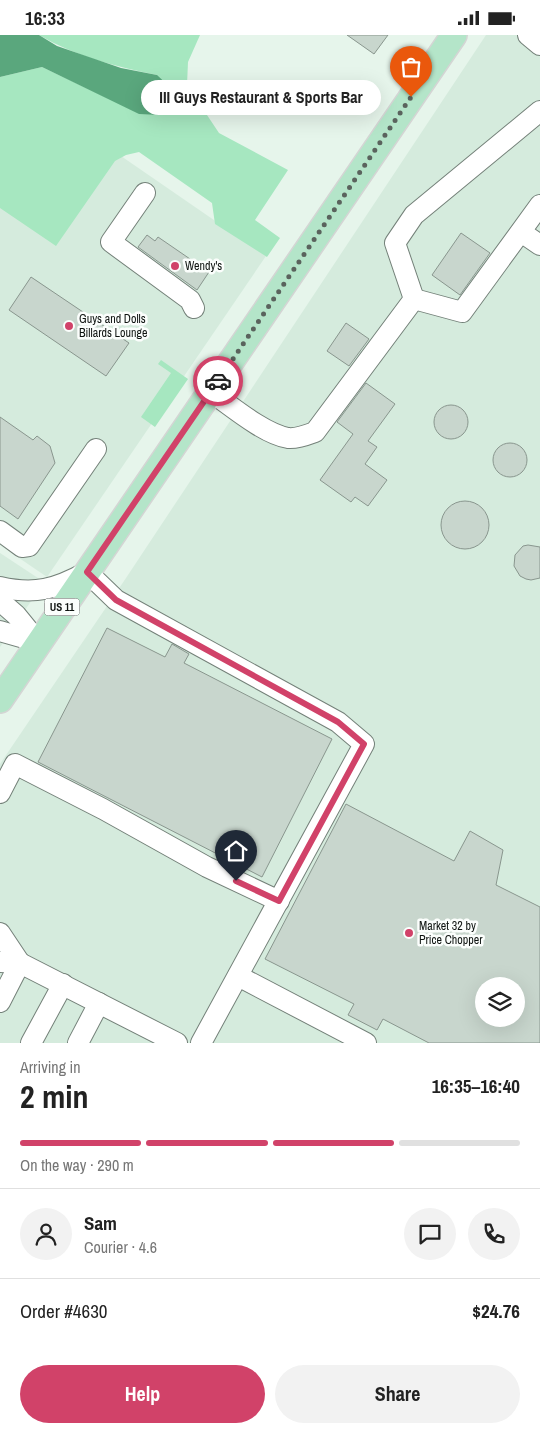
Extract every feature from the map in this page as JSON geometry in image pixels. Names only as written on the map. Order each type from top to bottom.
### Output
[{"type":"main road","name":"US 11","points":[[0,700],[454,35]]},
{"type":"lane","points":[[528,35],[540,45]]},
{"type":"lane","points":[[414,299],[395,243],[414,215],[540,111]]},
{"type":"lane","points":[[146,193],[111,242],[190,300],[194,308]]},
{"type":"lane","points":[[414,299],[462,312],[540,205]]},
{"type":"lane","points":[[521,231],[540,245]]},
{"type":"lane","points":[[211,392],[250,420],[276,435],[290,438],[315,432],[414,299]]},
{"type":"lane","points":[[0,531],[22,547],[29,546],[96,449]]},
{"type":"lane","points":[[0,587],[17,591],[50,589],[65,584],[87,572],[116,600],[338,722],[364,744],[201,1043]]},
{"type":"lane","points":[[0,601],[16,615],[38,642]]},
{"type":"lane","points":[[0,631],[38,642]]},
{"type":"lane","points":[[0,793],[15,764],[103,809],[207,867],[279,901]]},
{"type":"lane","points":[[0,933],[20,963]]},
{"type":"lane","points":[[0,962],[20,963],[177,1043]]},
{"type":"lane","points":[[0,1001],[20,963]]},
{"type":"lane","points":[[238,976],[366,1043]]},
{"type":"lane","points":[[31,1043],[62,984]]},
{"type":"lane","points":[[78,1043],[99,1003]]},
{"type":"shaded area","points":[[0,35],[39,35],[57,46],[121,68],[157,75],[176,93],[179,102],[174,111],[160,115],[139,114],[42,67],[0,77]]},
{"type":"shaded area","points":[[39,35],[200,35],[188,62],[187,85],[219,133],[288,170],[255,220],[280,238],[267,257],[215,224],[212,203],[139,152],[126,155],[115,161],[56,246],[0,208],[0,77],[42,67],[139,113],[157,75],[81,55]]},
{"type":"shaded area","points":[[486,35],[540,35],[540,1043],[0,1043],[0,764],[126,578]]},
{"type":"shaded area","points":[[105,145],[266,256],[47,577],[0,545],[0,178]]},
{"type":"shaded area","points":[[161,360],[188,379],[155,427],[141,417],[171,373],[158,364]]},
{"type":"shaded area","points":[[0,553],[44,582],[0,647]]},
{"type":"building","points":[[347,35],[388,35],[374,54]]},
{"type":"building","points":[[461,233],[490,253],[460,295],[432,275]]},
{"type":"building","name":"Wendy's","points":[[147,235],[155,241],[158,237],[209,272],[197,290],[138,247]]},
{"type":"building","name":"Guys and Dolls Billards Lounge","points":[[31,277],[129,343],[106,376],[9,310]]},
{"type":"building","points":[[346,323],[369,339],[349,366],[327,351]]},
{"type":"building","points":[[366,383],[395,404],[368,441],[377,447],[365,464],[387,480],[368,506],[355,497],[351,502],[320,480],[353,434],[337,422]]},
{"type":"building","points":[[451,405],[458,406],[463,410],[467,415],[467,429],[463,434],[458,438],[451,439],[444,438],[439,434],[435,429],[434,422],[435,415],[439,410],[444,406]]},
{"type":"building","points":[[0,417],[33,440],[37,436],[50,446],[55,463],[18,519],[0,506]]},
{"type":"building","points":[[510,443],[517,444],[522,448],[526,453],[526,467],[522,472],[517,476],[510,477],[503,476],[498,472],[494,467],[493,460],[494,453],[498,448],[503,444]]},
{"type":"building","points":[[465,501],[474,503],[482,508],[487,516],[489,525],[487,534],[482,542],[474,547],[465,549],[456,547],[448,542],[443,534],[441,525],[443,516],[448,508],[456,503]]},
{"type":"building","points":[[523,546],[540,547],[540,578],[531,580],[520,576],[514,566],[515,555]]},
{"type":"building","points":[[107,628],[165,657],[172,644],[189,654],[184,663],[332,739],[262,877],[38,762]]},
{"type":"building","name":"Market 32 by Price Chopper","points":[[346,804],[454,861],[470,831],[503,850],[496,885],[540,907],[540,1043],[429,1043],[383,1019],[377,1030],[348,1015],[354,1004],[265,959]]},
{"type":"way so far","points":[[218,381],[411,97]]},
{"type":"place","name":"III Guys Restaurant & Sports Bar","points":[[411,97]]},
{"type":"place","name":"Wendy's","points":[[175,266]]},
{"type":"place","name":"Guys and Dolls Billards Lounge","points":[[69,326]]},
{"type":"place","name":"Market 32 by Price Chopper","points":[[409,933]]},
{"type":"route","points":[[218,381],[87,572],[116,600],[338,722],[364,744],[279,901],[236,881]]}]
